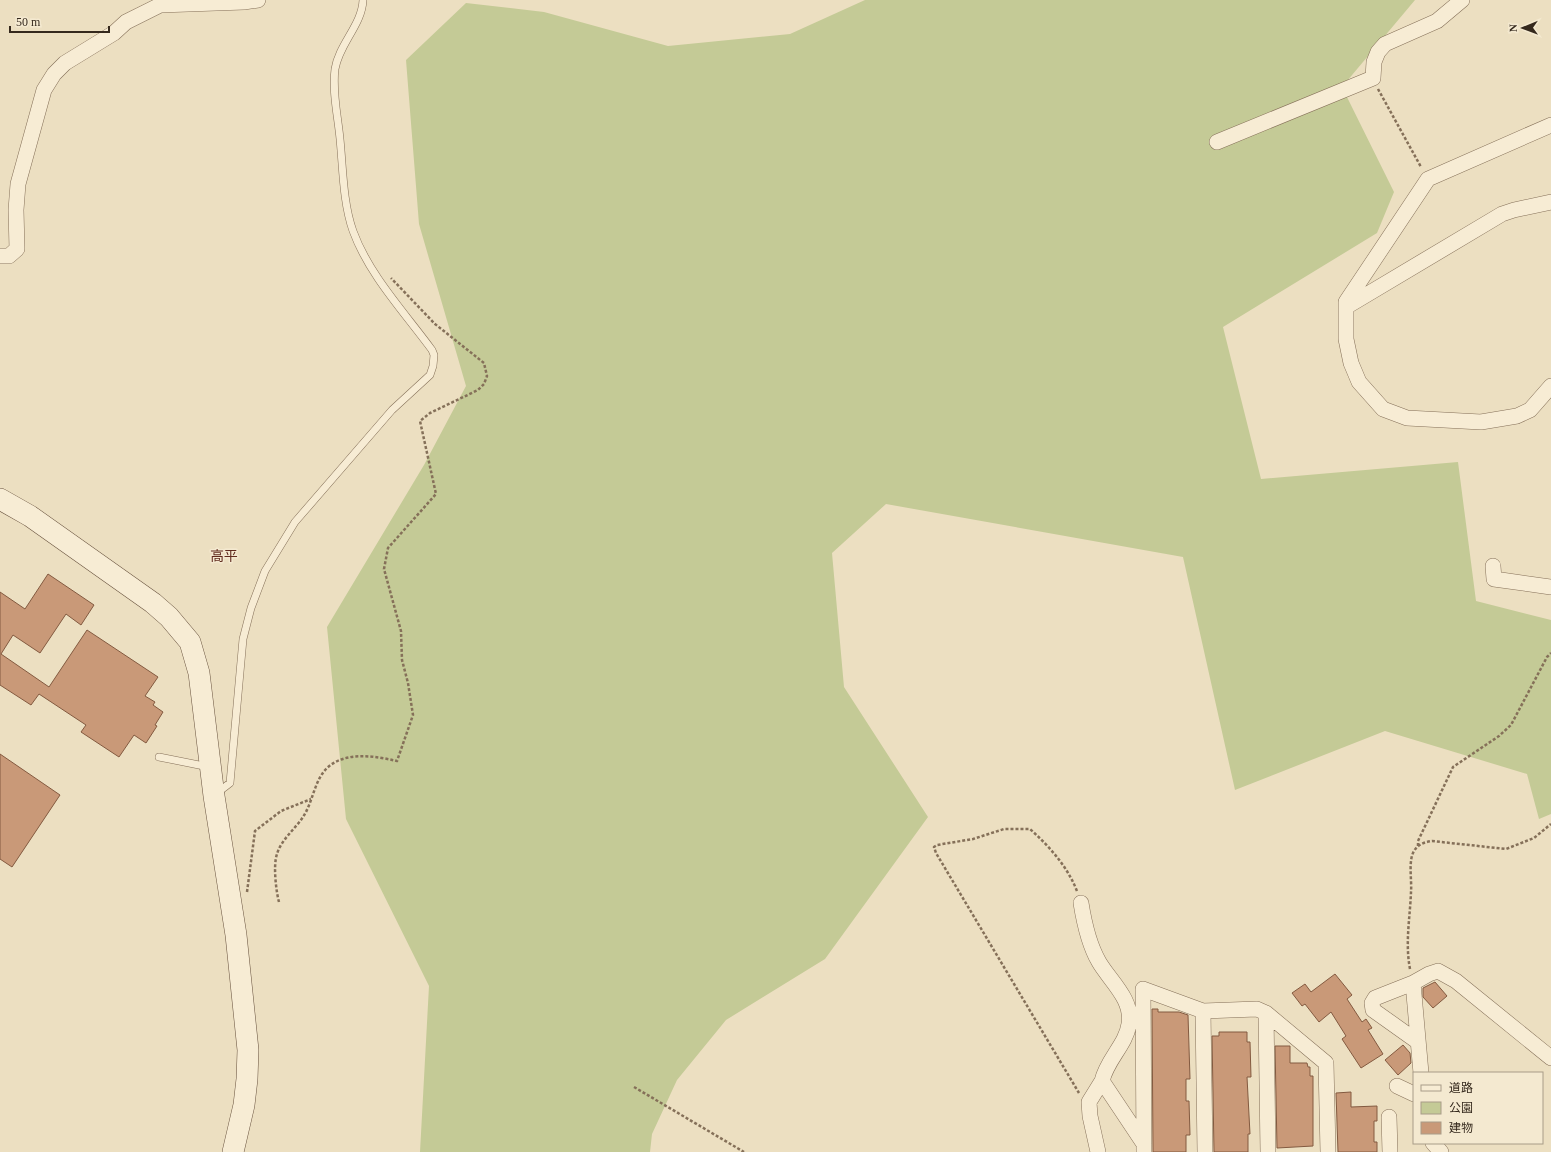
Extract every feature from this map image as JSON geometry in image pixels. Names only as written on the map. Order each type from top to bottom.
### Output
[{"type":"street","points":[[0,256],[9,256],[16,249],[18,184],[44,90],[54,74],[65,63],[114,33],[126,22],[160,5],[244,2],[258,0]]},
{"type":"street","points":[[1217,142],[1373,78],[1374,62],[1378,52],[1385,44],[1437,21],[1462,0]]},
{"type":"street","points":[[1551,125],[1428,179],[1346,302],[1346,339],[1351,363],[1359,382],[1383,409],[1394,414],[1407,418],[1481,422],[1517,416],[1530,410],[1551,386]]},
{"type":"street","points":[[1346,307],[1502,214],[1551,202]]},
{"type":"street","points":[[0,499],[30,516],[153,603],[169,617],[184,634],[194,651],[199,673],[214,796],[236,935],[248,1050],[248,1079],[244,1105],[233,1152]]},
{"type":"street","points":[[1493,566],[1494,579],[1551,587]]},
{"type":"street","points":[[1081,903],[1084,920],[1098,960],[1127,1004],[1129,1023],[1123,1042],[1104,1070],[1102,1081],[1089,1102],[1089,1109],[1098,1152]]},
{"type":"street","points":[[1418,1042],[1373,1010],[1372,1003],[1375,998],[1438,971],[1456,981],[1551,1058]]},
{"type":"street","points":[[1413,983],[1421,1072]]},
{"type":"street","points":[[1144,1148],[1143,989],[1203,1011],[1257,1010],[1266,1013],[1326,1064],[1328,1152]]},
{"type":"street","points":[[1203,1011],[1205,1152]]},
{"type":"street","points":[[1266,1013],[1268,1152]]},
{"type":"street","points":[[1102,1081],[1144,1148]]},
{"type":"street","points":[[1397,1086],[1413,1094]]},
{"type":"street","points":[[1388,1117],[1390,1152]]},
{"type":"street","points":[[1434,1144],[1441,1152]]},
{"type":"lane","points":[[214,796],[230,782],[244,639],[252,608],[265,571],[295,522],[392,410],[430,375],[433,366],[434,354],[432,350],[377,275],[353,231],[348,211],[334,82],[335,70],[339,55],[360,15],[363,0]]},
{"type":"lane","points":[[159,758],[211,767]]},
{"type":"path","points":[[1373,78],[1397,125],[1428,179]]},
{"type":"path","points":[[279,902],[275,887],[277,854],[304,816],[312,799],[315,786],[327,768],[347,758],[373,756],[397,761],[413,715],[408,683],[402,660],[401,631],[384,569],[388,548],[436,494],[420,421],[430,413],[478,390],[484,384],[487,376],[484,363],[435,324],[391,278],[377,275]]},
{"type":"path","points":[[1413,983],[1408,960],[1407,934],[1411,894],[1412,858],[1418,846],[1418,840],[1453,767],[1499,736],[1511,725],[1547,657],[1551,653]]},
{"type":"path","points":[[246,898],[255,831],[281,811],[312,799]]},
{"type":"path","points":[[1418,846],[1424,842],[1432,842],[1506,849],[1534,838],[1551,824]]},
{"type":"path","points":[[1081,903],[1072,880],[1059,859],[1045,842],[1030,829],[1004,829],[934,847],[936,853],[1027,1007],[1089,1109]]},
{"type":"path","points":[[634,1087],[744,1152]]},
{"type":"green space","points":[[865,0],[1415,0],[1342,87],[1394,192],[1377,233],[1223,327],[1261,479],[1458,462],[1476,601],[1551,620],[1551,814],[1539,819],[1527,774],[1385,731],[1235,790],[1183,557],[886,504],[832,553],[844,687],[928,817],[825,959],[726,1020],[677,1080],[652,1134],[650,1152],[420,1152],[429,986],[346,819],[327,627],[424,465],[466,386],[419,224],[406,60],[466,3],[544,12],[668,46],[790,34]]},
{"type":"building","points":[[48,574],[94,605],[81,625],[66,614],[40,653],[13,635],[1,654],[49,687],[87,630],[158,677],[145,696],[155,702],[153,705],[163,712],[155,725],[157,726],[146,743],[134,735],[119,757],[81,732],[86,725],[39,694],[31,705],[0,685],[0,592],[25,609]]},
{"type":"building","points":[[0,754],[60,795],[12,867],[0,859]]},
{"type":"building","points":[[1335,974],[1352,995],[1347,999],[1362,1022],[1366,1019],[1372,1028],[1368,1030],[1383,1054],[1361,1068],[1342,1039],[1346,1036],[1331,1012],[1319,1022],[1305,1004],[1302,1006],[1292,993],[1305,984],[1311,992]]},
{"type":"building","points":[[1435,982],[1447,996],[1433,1008],[1423,997],[1423,988]]},
{"type":"building","points":[[1152,1009],[1158,1009],[1158,1012],[1179,1012],[1188,1015],[1190,1079],[1186,1079],[1186,1101],[1189,1101],[1190,1135],[1186,1135],[1186,1152],[1153,1152]]},
{"type":"building","points":[[1219,1032],[1247,1032],[1247,1042],[1250,1042],[1251,1077],[1247,1077],[1250,1134],[1248,1134],[1248,1152],[1214,1152],[1212,1036],[1219,1036]]},
{"type":"building","points":[[1403,1045],[1410,1053],[1411,1063],[1398,1075],[1385,1060]]},
{"type":"building","points":[[1275,1046],[1290,1046],[1290,1063],[1307,1063],[1308,1067],[1310,1067],[1310,1076],[1313,1076],[1313,1146],[1277,1148]]},
{"type":"building","points":[[1351,1092],[1351,1107],[1377,1106],[1377,1121],[1374,1121],[1374,1142],[1377,1142],[1377,1152],[1338,1152],[1336,1093]]},
{"type":"district","name":"高平","points":[[224,556]]}]
